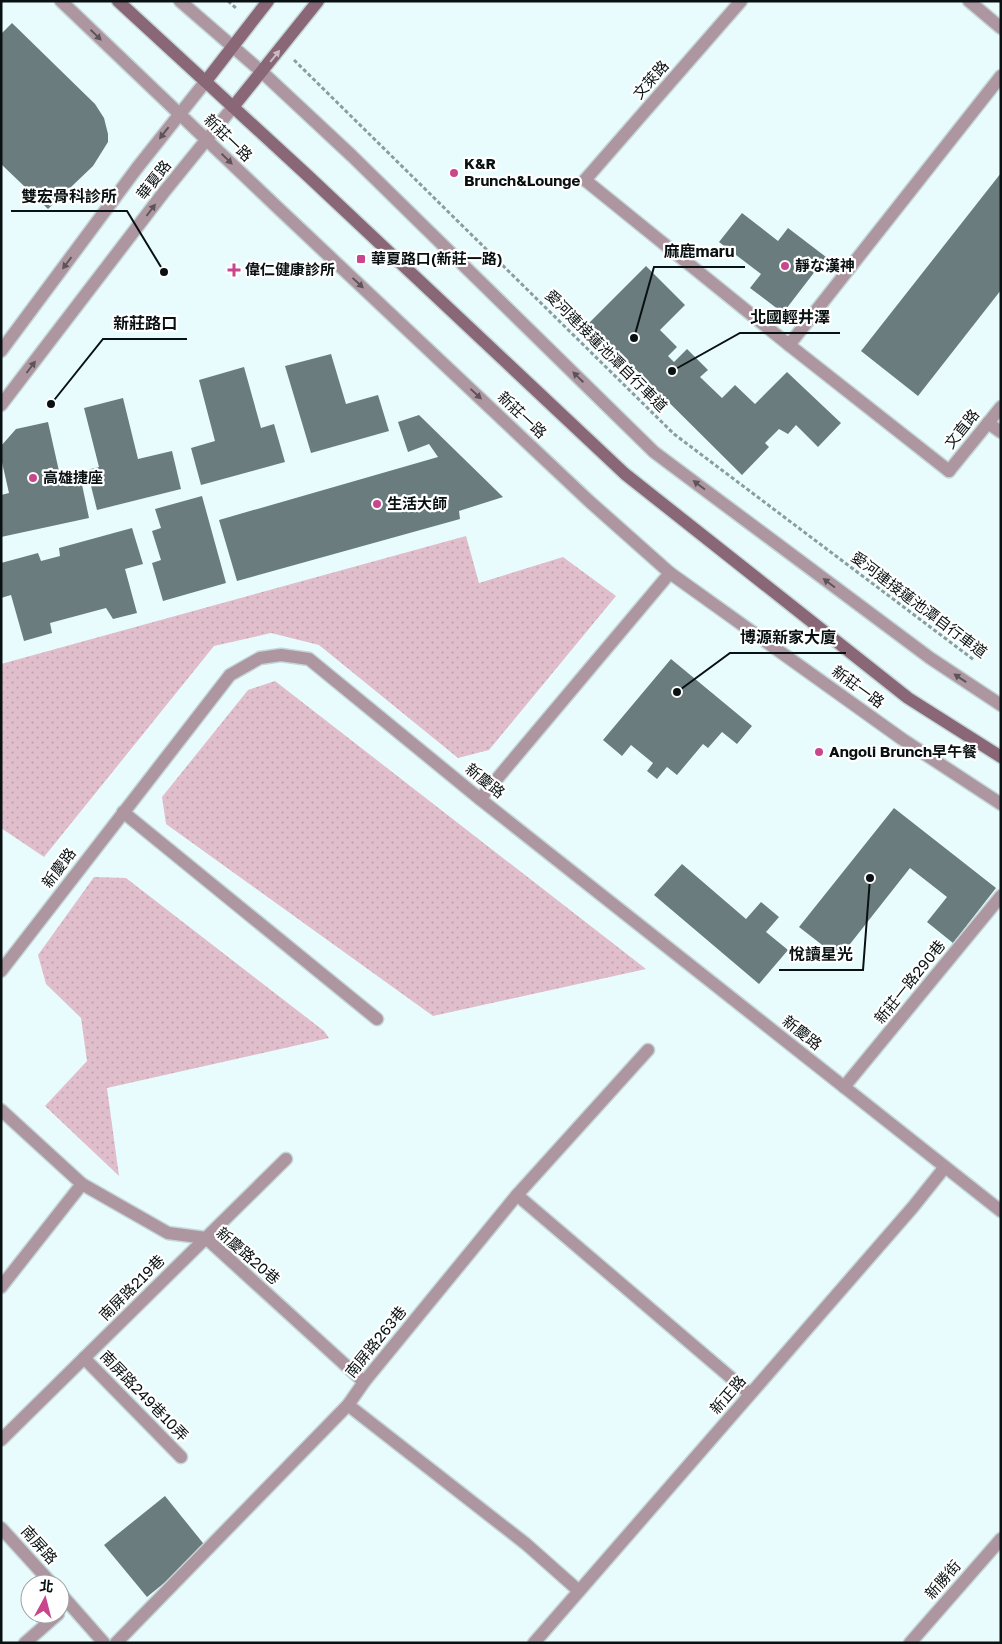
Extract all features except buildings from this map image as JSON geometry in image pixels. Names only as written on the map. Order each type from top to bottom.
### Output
[{"type":"street","name":"新莊一路","points":[[61,1],[589,501],[670,573],[902,739],[1001,804]]},
{"type":"street","name":"新莊一路","points":[[118,1],[206,81],[625,474],[908,698],[1001,757]]},
{"type":"street","points":[[180,1],[262,72],[359,163],[654,452],[930,658],[1001,706]]},
{"type":"street","name":"華夏路","points":[[1,351],[179,114],[268,1]]},
{"type":"street","name":"華夏路","points":[[1,405],[158,200],[318,1]]},
{"type":"street","name":"文萊路","points":[[741,1],[585,180],[789,345]]},
{"type":"street","points":[[968,1],[1001,28]]},
{"type":"street","points":[[789,345],[1001,76]]},
{"type":"street","name":"文直路","points":[[789,345],[949,471],[1001,407]]},
{"type":"street","points":[[988,423],[1001,432]]},
{"type":"street","points":[[480,799],[670,573]]},
{"type":"street","name":"新慶路","points":[[1,971],[230,675],[260,658],[281,654],[309,659],[480,799],[1001,1211]]},
{"type":"street","points":[[123,812],[376,1019]]},
{"type":"street","name":"新莊一路290巷","points":[[844,1087],[1001,896]]},
{"type":"street","name":"南屏路263巷","points":[[116,1643],[348,1405],[364,1382],[517,1195],[648,1050]]},
{"type":"street","name":"新慶路20巷","points":[[1,1110],[82,1184],[168,1232],[206,1238],[364,1382]]},
{"type":"street","name":"南屏路219巷","points":[[1,1440],[286,1158]]},
{"type":"street","name":"新正路","points":[[534,1643],[945,1167]]},
{"type":"street","points":[[1,1287],[82,1184]]},
{"type":"street","points":[[517,1195],[750,1394]]},
{"type":"street","name":"南屏路249巷10弄","points":[[84,1358],[181,1457]]},
{"type":"street","points":[[348,1405],[526,1544],[579,1591]]},
{"type":"street","name":"南屏路","points":[[1,1528],[43,1574]]},
{"type":"street","name":"新勝街","points":[[910,1643],[1001,1539]]},
{"type":"street","points":[[70,1616],[104,1643]]},
{"type":"street","points":[[25,1643],[46,1624]]},
{"type":"path","points":[[228,1],[252,22]]},
{"type":"path","name":"愛河連接蓮池潭自行車道","points":[[281,48],[674,434],[979,664]]},
{"type":"shaded area","points":[[466,536],[479,583],[563,557],[616,596],[489,750],[458,758],[319,645],[271,633],[214,646],[44,857],[1,828],[1,664]]},
{"type":"shaded area","points":[[275,681],[646,969],[433,1016],[166,824],[162,797],[248,690]]},
{"type":"shaded area","points":[[94,877],[126,878],[324,1031],[329,1038],[107,1088],[119,1176],[45,1106],[87,1061],[81,1018],[46,984],[38,955]]},
{"type":"place","name":"K&R Brunch&Lounge","points":[[454,173]]},
{"type":"place","name":"華夏路口(新莊一路)","points":[[361,259]]},
{"type":"place","name":"靜な漢神","points":[[785,266]]},
{"type":"place","name":"偉仁健康診所","points":[[234,270]]},
{"type":"place","name":"雙宏骨科診所","points":[[164,272]]},
{"type":"place","name":"麻鹿maru","points":[[634,338]]},
{"type":"place","name":"北國輕井澤","points":[[672,371]]},
{"type":"place","name":"新莊路口","points":[[51,404]]},
{"type":"place","name":"高雄捷座","points":[[33,478]]},
{"type":"place","name":"生活大師","points":[[377,504]]},
{"type":"place","name":"博源新家大廈","points":[[677,692]]},
{"type":"place","name":"Angoli Brunch早午餐","points":[[819,752]]},
{"type":"place","name":"悅讀星光","points":[[870,878]]}]
